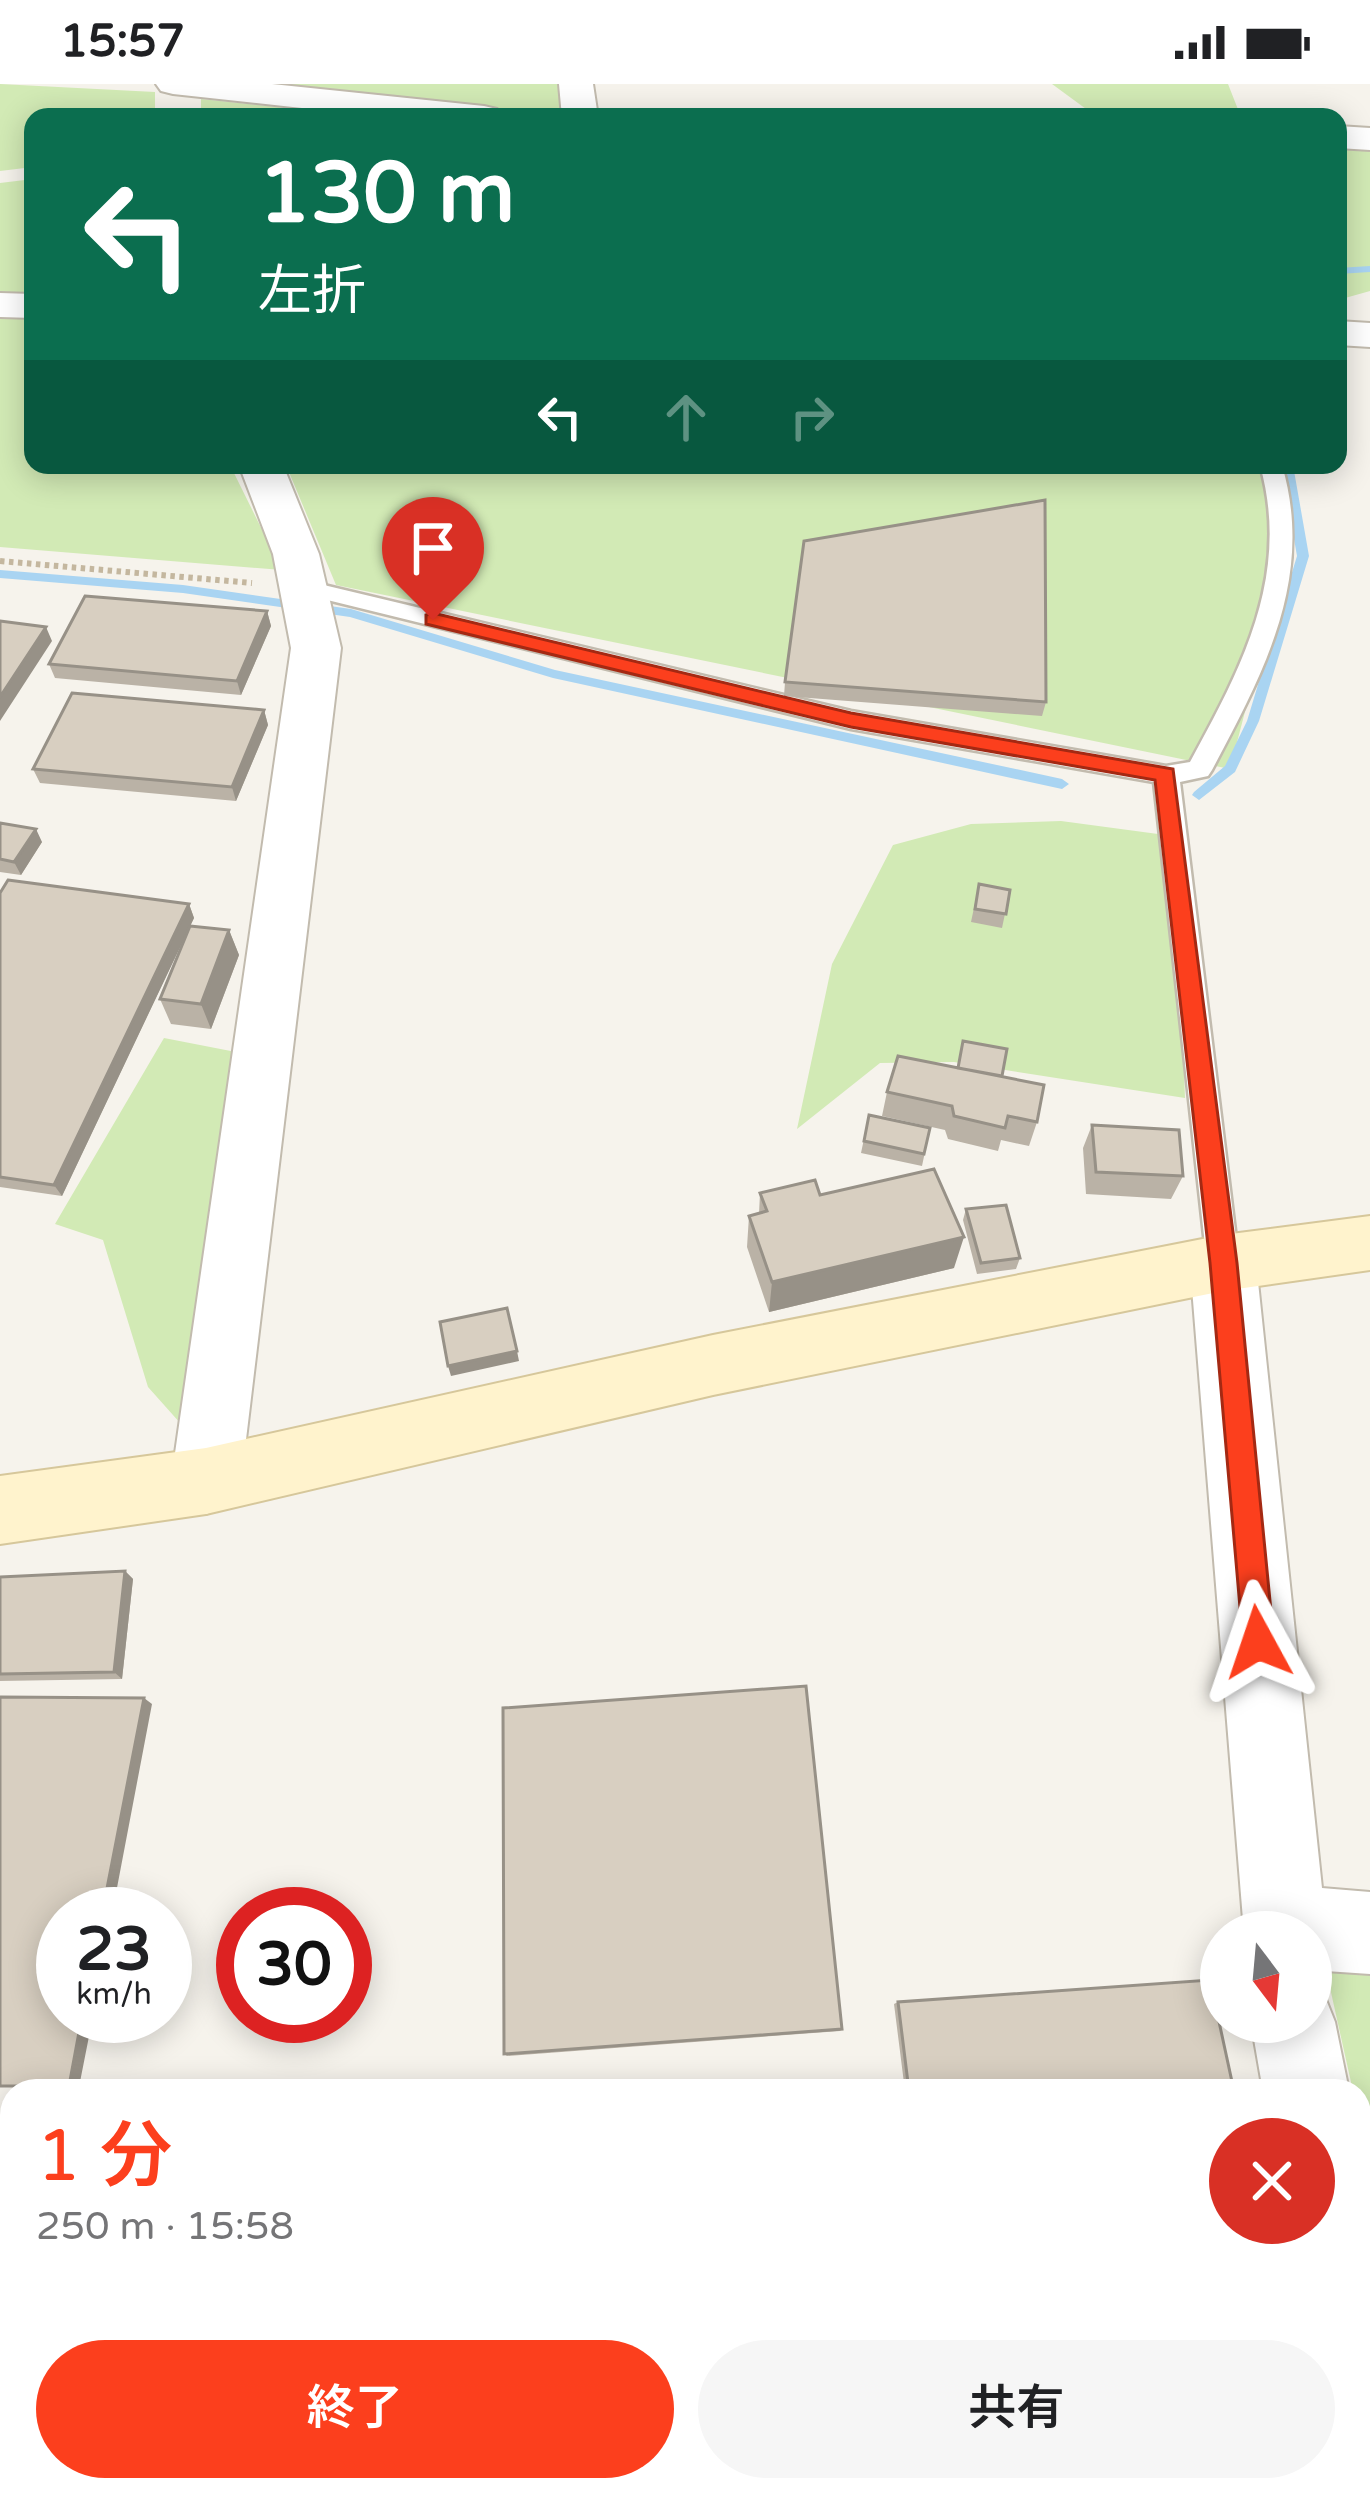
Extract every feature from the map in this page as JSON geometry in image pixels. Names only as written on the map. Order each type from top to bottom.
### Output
[{"type":"street","points":[[177,84],[400,108]]},
{"type":"street","points":[[206,1481],[316,648],[310,605],[285,514],[265,474]]},
{"type":"street","points":[[0,1510],[206,1481],[713,1365],[1223,1263],[1370,1243]]},
{"type":"street","points":[[1223,1263],[1283,1911]]},
{"type":"street","points":[[1332,1932],[1370,1933]]},
{"type":"street","points":[[1297,2043],[1304,2079]]},
{"type":"lane","points":[[310,605],[851,720],[1166,775],[1199,770],[1235,704],[1278,584],[1285,531],[1273,474]]},
{"type":"lane","points":[[1166,775],[1223,1263]]},
{"type":"path","points":[[0,561],[310,605]]},
{"type":"green space","points":[[0,84],[155,92],[155,108],[24,108],[24,168],[0,171]]},
{"type":"green space","points":[[256,84],[558,84],[561,108],[486,108]]},
{"type":"green space","points":[[1052,84],[1228,84],[1237,108],[1085,108]]},
{"type":"green space","points":[[201,99],[288,108],[201,108]]},
{"type":"green space","points":[[1347,138],[1370,139],[1370,291],[1347,297]]},
{"type":"green space","points":[[24,180],[24,474],[234,474],[282,570],[0,547],[0,183]]},
{"type":"green space","points":[[290,474],[1286,474],[1297,513],[1230,769],[336,585]]},
{"type":"green space","points":[[1061,821],[1158,834],[1181,998],[1185,1098],[954,1062],[880,1063],[797,1129],[832,964],[893,845],[971,824]]},
{"type":"green space","points":[[164,1038],[241,1053],[181,1424],[148,1387],[103,1240],[55,1224]]},
{"type":"green space","points":[[1332,1961],[1370,1963],[1370,2079],[1350,2079],[1332,1997]]},
{"type":"building","points":[[1045,500],[1046,702],[785,682],[804,541]]},
{"type":"building","points":[[85,596],[267,611],[237,681],[49,664]]},
{"type":"building","points":[[0,621],[46,627],[0,697]]},
{"type":"building","points":[[72,693],[264,710],[232,787],[33,769]]},
{"type":"building","points":[[0,823],[36,829],[14,862],[0,859]]},
{"type":"building","points":[[8,880],[189,904],[54,1185],[0,1177],[0,893]]},
{"type":"building","points":[[979,884],[1010,890],[1006,914],[975,909]]},
{"type":"building","points":[[190,926],[229,930],[201,1004],[160,999]]},
{"type":"building","points":[[963,1041],[1007,1049],[1002,1076],[958,1068]]},
{"type":"building","points":[[898,1056],[1044,1085],[1037,1122],[1008,1116],[1005,1128],[954,1116],[952,1106],[887,1092]]},
{"type":"building","points":[[869,1115],[930,1128],[924,1154],[864,1141]]},
{"type":"building","points":[[1092,1125],[1179,1130],[1183,1176],[1096,1172]]},
{"type":"building","points":[[934,1169],[964,1237],[772,1282],[749,1216],[767,1211],[760,1193],[815,1180],[820,1195]]},
{"type":"building","points":[[1006,1205],[1020,1258],[981,1263],[966,1209]]},
{"type":"building","points":[[507,1308],[517,1351],[448,1366],[440,1322]]},
{"type":"building","points":[[125,1571],[114,1672],[0,1674],[0,1577]]},
{"type":"building","points":[[806,1686],[842,2029],[504,2054],[503,1708]]},
{"type":"building","points":[[0,1697],[144,1698],[107,1887],[36,1887],[36,2043],[77,2043],[70,2079],[0,2079]]},
{"type":"building","points":[[1200,1981],[1200,2043],[1224,2043],[1231,2079],[908,2079],[898,2002]]},
{"type":"waterway","points":[[1347,270],[1370,269]]},
{"type":"waterway","points":[[1199,795],[1230,769],[1253,721],[1303,556],[1289,474]]},
{"type":"waterway","points":[[0,574],[183,589],[351,613],[553,674],[1062,784]]},
{"type":"route","points":[[433,620],[851,720],[1166,775],[1223,1263],[1258,1642]]}]
